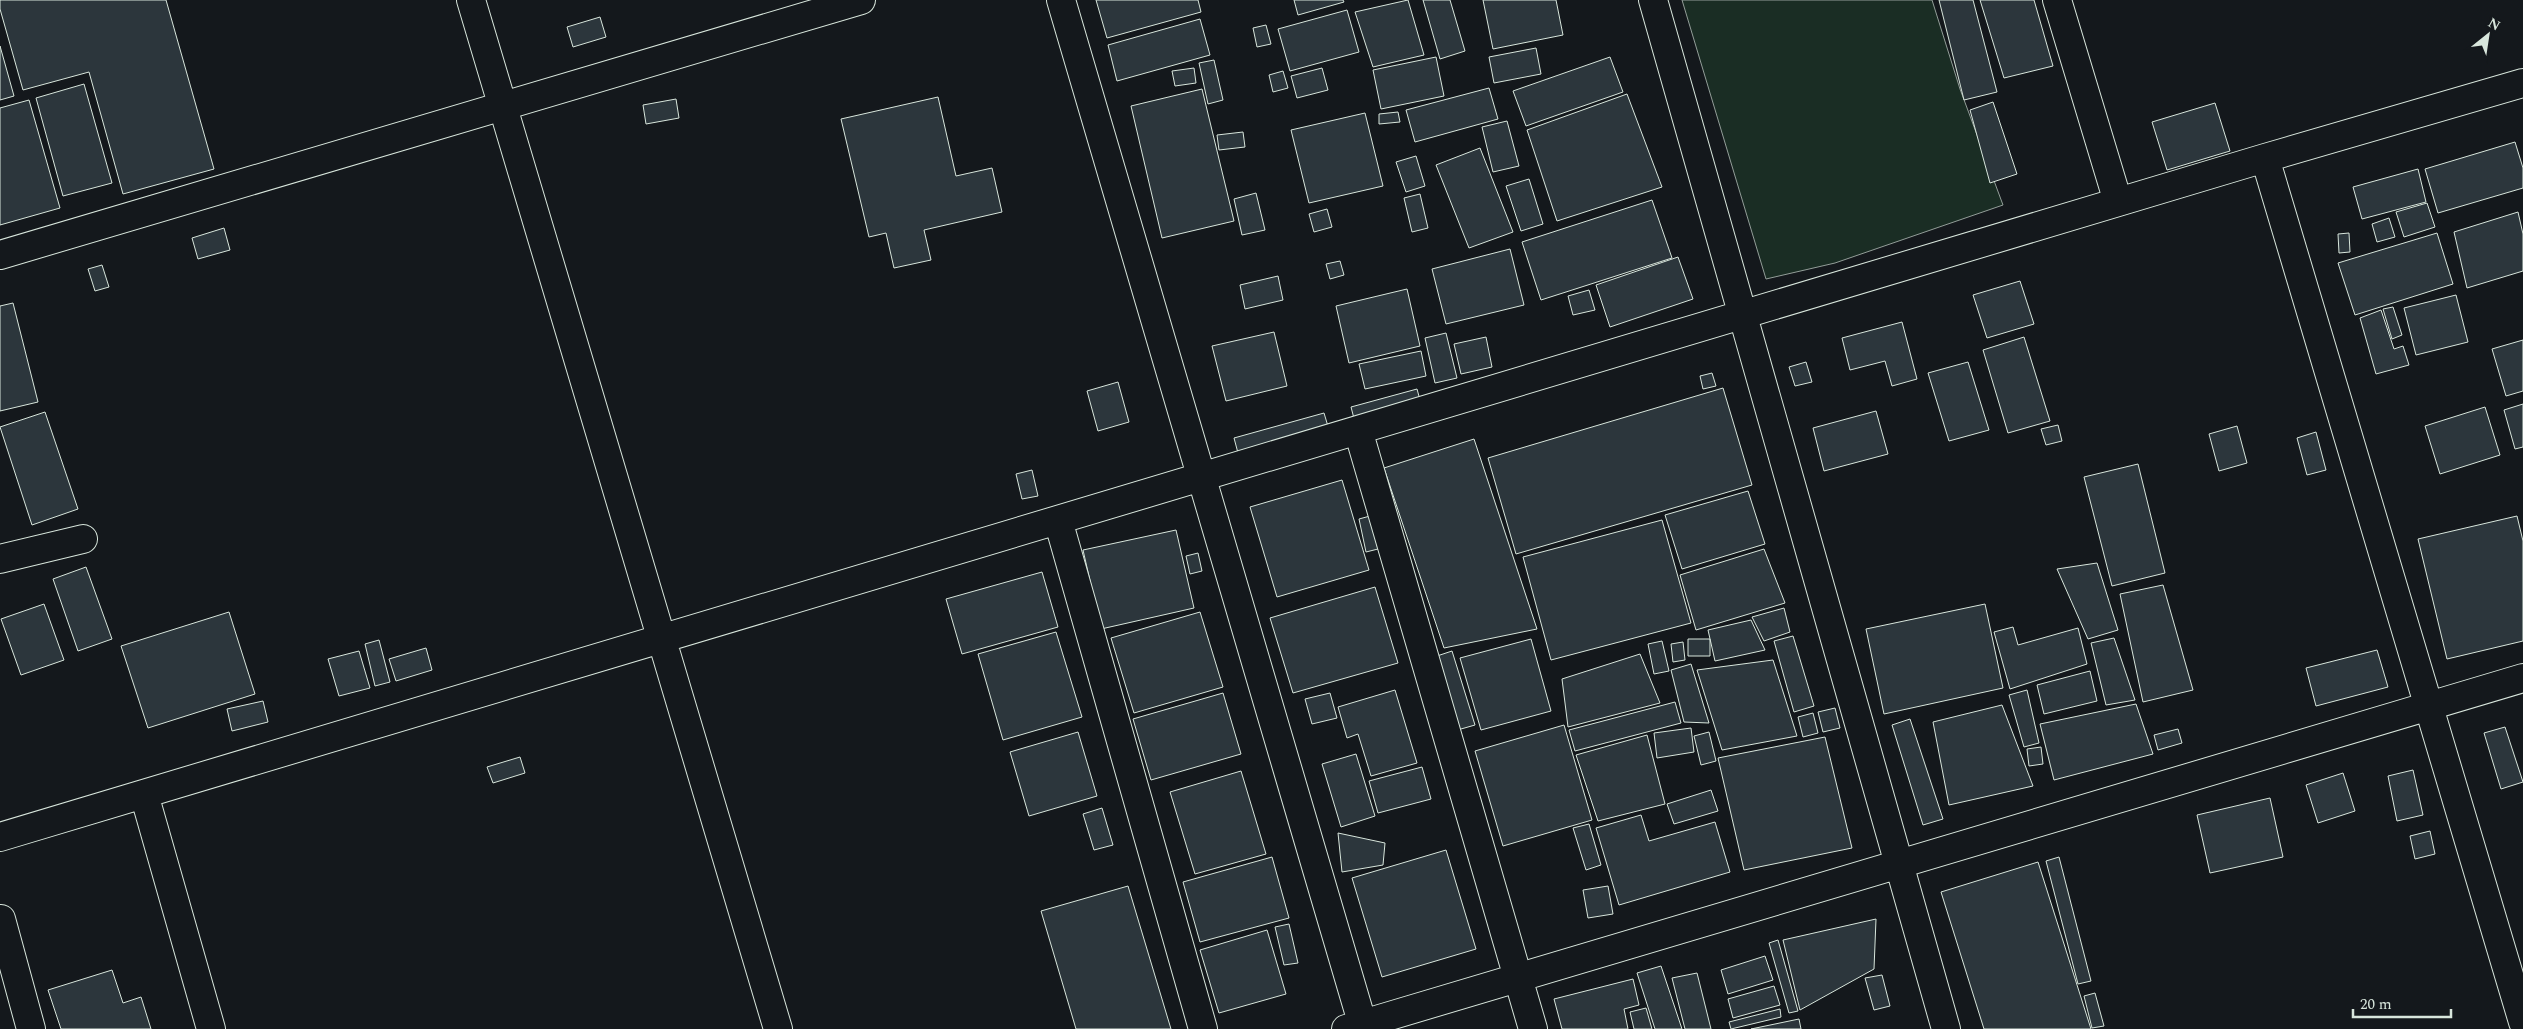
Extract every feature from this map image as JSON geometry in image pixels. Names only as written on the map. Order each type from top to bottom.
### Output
[{"type":"street","points":[[471,0],[778,1029]]},
{"type":"street","points":[[0,255],[502,106],[809,7],[861,0]]},
{"type":"street","points":[[1061,0],[1201,477],[1358,1027],[2523,678]]},
{"type":"street","points":[[1653,0],[1946,1029]]},
{"type":"street","points":[[2056,0],[2118,202]]},
{"type":"street","points":[[0,837],[2264,158],[2523,83]]},
{"type":"street","points":[[2264,158],[2523,1022]]},
{"type":"street","points":[[1358,430],[1532,1029]]},
{"type":"street","points":[[1058,520],[1203,1029]]},
{"type":"street","points":[[0,559],[83,539]]},
{"type":"street","points":[[144,794],[210,1029]]},
{"type":"street","points":[[1,919],[31,1029]]},
{"type":"green space","points":[[1682,0],[1932,0],[1960,89],[2003,205],[1835,263],[1766,279]]},
{"type":"building","points":[[0,0],[166,0],[214,169],[123,194],[89,72],[23,90],[0,9]]},
{"type":"building","points":[[1096,0],[1198,0],[1201,12],[1107,38]]},
{"type":"building","points":[[1294,0],[1343,0],[1344,2],[1298,15]]},
{"type":"building","points":[[1408,0],[1424,55],[1373,67],[1355,12]]},
{"type":"building","points":[[1423,0],[1450,0],[1465,51],[1440,59]]},
{"type":"building","points":[[1483,0],[1556,0],[1563,35],[1493,49]]},
{"type":"building","points":[[1939,0],[1973,0],[1997,92],[1964,100]]},
{"type":"building","points":[[1980,0],[2034,0],[2053,66],[2004,78]]},
{"type":"building","points":[[1347,10],[1359,52],[1290,71],[1278,29]]},
{"type":"building","points":[[600,17],[606,37],[573,47],[567,27]]},
{"type":"building","points":[[1200,19],[1210,55],[1117,81],[1108,45]]},
{"type":"building","points":[[1266,25],[1271,44],[1257,47],[1253,28]]},
{"type":"building","points":[[0,46],[14,96],[0,100]]},
{"type":"building","points":[[1536,48],[1541,74],[1494,83],[1489,57]]},
{"type":"building","points":[[1436,57],[1444,96],[1381,109],[1373,70]]},
{"type":"building","points":[[1610,57],[1623,92],[1526,126],[1513,91]]},
{"type":"building","points":[[1214,60],[1223,100],[1208,104],[1199,63]]},
{"type":"building","points":[[1194,68],[1196,83],[1175,86],[1172,71]]},
{"type":"building","points":[[1322,68],[1328,90],[1297,98],[1291,76]]},
{"type":"building","points":[[1283,71],[1288,88],[1273,92],[1269,75]]},
{"type":"building","points":[[84,84],[112,183],[63,196],[36,98]]},
{"type":"building","points":[[1489,88],[1498,119],[1415,142],[1406,110]]},
{"type":"building","points":[[1202,89],[1234,221],[1162,238],[1131,106]]},
{"type":"building","points":[[1627,94],[1662,187],[1557,221],[1527,130]]},
{"type":"building","points":[[938,97],[956,176],[992,168],[1002,212],[924,230],[931,260],[894,268],[886,233],[869,237],[841,119]]},
{"type":"building","points":[[676,99],[679,118],[646,124],[643,105]]},
{"type":"building","points":[[29,100],[60,208],[0,225],[0,108]]},
{"type":"building","points":[[1993,102],[2017,174],[1990,183],[1970,110]]},
{"type":"building","points":[[2215,103],[2230,151],[2167,170],[2152,122]]},
{"type":"building","points":[[1398,112],[1400,122],[1379,124],[1379,114]]},
{"type":"building","points":[[1365,113],[1383,186],[1309,203],[1291,130]]},
{"type":"building","points":[[1507,121],[1519,166],[1493,172],[1482,127]]},
{"type":"building","points":[[1243,132],[1245,147],[1219,150],[1217,135]]},
{"type":"building","points":[[2515,142],[2523,168],[2523,188],[2438,213],[2425,169]]},
{"type":"building","points":[[1480,148],[1513,232],[1469,248],[1436,165]]},
{"type":"building","points":[[1416,156],[1425,186],[1406,192],[1396,162]]},
{"type":"building","points":[[2418,169],[2426,202],[2362,219],[2353,187]]},
{"type":"building","points":[[1529,179],[1543,224],[1521,231],[1506,186]]},
{"type":"building","points":[[1256,193],[1265,230],[1242,235],[1234,199]]},
{"type":"building","points":[[1420,194],[1428,228],[1412,232],[1404,198]]},
{"type":"building","points":[[1652,200],[1672,258],[1541,300],[1522,242]]},
{"type":"building","points":[[2427,203],[2435,227],[2404,237],[2396,212]]},
{"type":"building","points":[[1327,209],[1332,227],[1314,232],[1309,214]]},
{"type":"building","points":[[2518,212],[2523,234],[2523,271],[2467,288],[2454,232]]},
{"type":"building","points":[[2389,218],[2395,237],[2377,242],[2372,224]]},
{"type":"building","points":[[224,228],[230,250],[198,259],[192,238]]},
{"type":"building","points":[[2349,233],[2350,252],[2339,253],[2338,234]]},
{"type":"building","points":[[2437,233],[2453,284],[2355,315],[2338,263]]},
{"type":"building","points":[[1510,249],[1524,305],[1446,324],[1432,269]]},
{"type":"building","points":[[1678,257],[1693,299],[1610,327],[1596,285]]},
{"type":"building","points":[[1340,261],[1344,275],[1330,279],[1326,264]]},
{"type":"building","points":[[102,265],[109,287],[95,291],[88,269]]},
{"type":"building","points":[[1278,276],[1283,300],[1245,309],[1240,285]]},
{"type":"building","points":[[2020,281],[2034,324],[1987,338],[1973,295]]},
{"type":"building","points":[[1407,289],[1420,346],[1349,363],[1336,306]]},
{"type":"building","points":[[1589,290],[1595,310],[1573,315],[1568,296]]},
{"type":"building","points":[[2456,295],[2468,342],[2416,355],[2404,308]]},
{"type":"building","points":[[13,303],[38,402],[0,411],[0,306]]},
{"type":"building","points":[[2393,307],[2402,335],[2392,339],[2383,309]]},
{"type":"building","points":[[2381,310],[2394,349],[2403,346],[2409,365],[2376,374],[2360,318]]},
{"type":"building","points":[[1902,322],[1917,379],[1892,386],[1885,361],[1850,370],[1842,338]]},
{"type":"building","points":[[1274,332],[1287,386],[1226,401],[1212,346]]},
{"type":"building","points":[[1446,333],[1457,378],[1435,383],[1425,338]]},
{"type":"building","points":[[1486,337],[1492,367],[1461,374],[1454,344]]},
{"type":"building","points":[[2024,337],[2050,421],[2008,433],[1983,350]]},
{"type":"building","points":[[2523,340],[2523,391],[2506,396],[2492,349]]},
{"type":"building","points":[[1421,351],[1426,376],[1365,389],[1359,364]]},
{"type":"building","points":[[1806,362],[1812,382],[1795,386],[1789,367]]},
{"type":"building","points":[[1968,362],[1989,430],[1949,441],[1928,373]]},
{"type":"building","points":[[1712,373],[1716,386],[1703,389],[1700,376]]},
{"type":"building","points":[[1118,382],[1129,422],[1098,431],[1087,391]]},
{"type":"building","points":[[1723,388],[1752,485],[1516,554],[1488,458]]},
{"type":"building","points":[[1417,389],[1423,411],[1357,430],[1351,407]]},
{"type":"building","points":[[2523,404],[2523,447],[2515,449],[2504,410]]},
{"type":"building","points":[[2485,407],[2500,455],[2440,474],[2425,426]]},
{"type":"building","points":[[1876,411],[1888,454],[1824,471],[1813,428]]},
{"type":"building","points":[[45,412],[78,509],[32,525],[0,427]]},
{"type":"building","points":[[1324,413],[1333,443],[1242,468],[1234,438]]},
{"type":"building","points":[[2058,425],[2062,441],[2046,445],[2041,429]]},
{"type":"building","points":[[2237,426],[2247,463],[2219,471],[2209,434]]},
{"type":"building","points":[[2316,432],[2326,470],[2307,475],[2297,438]]},
{"type":"building","points":[[1474,439],[1537,629],[1444,648],[1384,468]]},
{"type":"building","points":[[2138,464],[2165,573],[2112,586],[2084,477]]},
{"type":"building","points":[[1032,470],[1038,496],[1022,499],[1016,474]]},
{"type":"building","points":[[1342,480],[1369,570],[1277,597],[1250,507]]},
{"type":"building","points":[[1748,491],[1765,544],[1682,569],[1665,515]]},
{"type":"building","points":[[1370,516],[1378,549],[1366,552],[1359,519]]},
{"type":"building","points":[[2517,516],[2523,541],[2523,641],[2447,659],[2418,539]]},
{"type":"building","points":[[1662,520],[1691,623],[1551,660],[1523,557]]},
{"type":"building","points":[[1176,530],[1194,608],[1101,629],[1083,550]]},
{"type":"building","points":[[1764,549],[1785,603],[1696,630],[1680,575]]},
{"type":"building","points":[[1198,553],[1202,571],[1190,574],[1186,556]]},
{"type":"building","points":[[2097,563],[2118,630],[2088,639],[2057,569]]},
{"type":"building","points":[[86,567],[112,639],[78,651],[53,579]]},
{"type":"building","points":[[1042,572],[1058,627],[962,654],[946,599]]},
{"type":"building","points":[[2163,585],[2193,690],[2143,702],[2120,594]]},
{"type":"building","points":[[1375,587],[1398,663],[1293,693],[1270,618]]},
{"type":"building","points":[[44,604],[64,660],[21,675],[1,619]]},
{"type":"building","points":[[1985,604],[2003,688],[1884,714],[1866,629]]},
{"type":"building","points":[[1784,608],[1790,632],[1764,641],[1752,617]]},
{"type":"building","points":[[229,612],[255,694],[148,728],[121,646]]},
{"type":"building","points":[[1200,612],[1223,687],[1134,713],[1111,638]]},
{"type":"building","points":[[1751,620],[1765,650],[1715,661],[1708,630]]},
{"type":"building","points":[[2013,627],[2018,645],[2078,628],[2087,664],[2010,689],[1994,632]]},
{"type":"building","points":[[1056,632],[1082,717],[1003,740],[978,654]]},
{"type":"building","points":[[1793,636],[1814,706],[1794,712],[1774,641]]},
{"type":"building","points":[[2114,638],[2135,700],[2106,705],[2091,643]]},
{"type":"building","points":[[1531,639],[1551,711],[1481,730],[1460,658]]},
{"type":"building","points":[[1688,639],[1710,639],[1710,656],[1688,656]]},
{"type":"building","points":[[379,640],[390,682],[375,686],[365,644]]},
{"type":"building","points":[[1662,641],[1669,671],[1654,674],[1648,644]]},
{"type":"building","points":[[1683,642],[1685,660],[1673,662],[1671,644]]},
{"type":"building","points":[[426,648],[432,670],[396,681],[389,659]]},
{"type":"building","points":[[2377,650],[2388,687],[2316,706],[2306,668]]},
{"type":"building","points":[[359,651],[370,688],[339,696],[328,659]]},
{"type":"building","points":[[1452,651],[1475,725],[1454,731],[1431,658]]},
{"type":"building","points":[[1640,654],[1660,703],[1568,727],[1562,679]]},
{"type":"building","points":[[1773,660],[1797,736],[1722,750],[1697,670]]},
{"type":"building","points":[[1691,664],[1709,723],[1684,722],[1671,670]]},
{"type":"building","points":[[2090,671],[2097,701],[2044,714],[2037,685]]},
{"type":"building","points":[[1395,690],[1417,763],[1371,776],[1358,734],[1347,738],[1338,707]]},
{"type":"building","points":[[2027,690],[2039,743],[2024,747],[2009,695]]},
{"type":"building","points":[[1223,693],[1241,754],[1151,780],[1133,719]]},
{"type":"building","points":[[1330,693],[1337,718],[1312,724],[1305,699]]},
{"type":"building","points":[[263,701],[268,722],[232,731],[227,709]]},
{"type":"building","points":[[1675,702],[1681,723],[1575,751],[1569,730]]},
{"type":"building","points":[[2136,704],[2153,754],[2054,780],[2040,724]]},
{"type":"building","points":[[2002,705],[2033,786],[1949,805],[1933,722]]},
{"type":"building","points":[[1835,708],[1840,728],[1823,732],[1818,712]]},
{"type":"building","points":[[1813,713],[1818,733],[1803,737],[1798,717]]},
{"type":"building","points":[[1910,719],[1943,819],[1923,825],[1892,725]]},
{"type":"building","points":[[1564,725],[1592,820],[1503,846],[1475,751]]},
{"type":"building","points":[[2505,727],[2523,782],[2501,789],[2484,733]]},
{"type":"building","points":[[1691,728],[1694,752],[1657,758],[1654,733]]},
{"type":"building","points":[[2178,729],[2182,743],[2158,750],[2154,735]]},
{"type":"building","points":[[1078,732],[1097,796],[1029,816],[1010,752]]},
{"type":"building","points":[[1709,732],[1716,761],[1701,765],[1694,736]]},
{"type":"building","points":[[1647,735],[1665,804],[1598,821],[1576,755]]},
{"type":"building","points":[[1825,737],[1852,848],[1744,870],[1718,758]]},
{"type":"building","points":[[2041,747],[2043,764],[2029,766],[2027,749]]},
{"type":"building","points":[[1356,754],[1375,816],[1341,827],[1322,764]]},
{"type":"building","points":[[520,757],[525,773],[493,783],[487,767]]},
{"type":"building","points":[[1422,767],[1431,799],[1378,813],[1369,781]]},
{"type":"building","points":[[2413,770],[2423,815],[2397,821],[2388,776]]},
{"type":"building","points":[[1241,771],[1266,854],[1195,874],[1170,792]]},
{"type":"building","points":[[2343,773],[2355,811],[2318,823],[2306,785]]},
{"type":"building","points":[[1711,790],[1718,811],[1674,824],[1667,804]]},
{"type":"building","points":[[2270,798],[2283,857],[2210,873],[2197,815]]},
{"type":"building","points":[[1102,808],[1113,845],[1094,850],[1083,814]]},
{"type":"building","points":[[1641,815],[1649,841],[1715,822],[1730,872],[1619,905],[1596,828]]},
{"type":"building","points":[[1589,824],[1601,865],[1586,870],[1573,828]]},
{"type":"building","points":[[2430,831],[2435,854],[2415,859],[2410,836]]},
{"type":"building","points":[[1338,833],[1385,843],[1383,865],[1342,872]]},
{"type":"building","points":[[1446,850],[1476,949],[1382,977],[1352,878]]},
{"type":"building","points":[[1272,857],[1289,918],[1200,942],[1183,882]]},
{"type":"building","points":[[2059,857],[2091,981],[2078,984],[2046,861]]},
{"type":"building","points":[[2038,862],[2091,1029],[1984,1029],[1941,892]]},
{"type":"building","points":[[1128,886],[1171,1029],[1076,1029],[1041,911]]},
{"type":"building","points":[[1608,886],[1613,914],[1588,918],[1583,890]]},
{"type":"building","points":[[1876,919],[1874,969],[1800,1010],[1783,940]]},
{"type":"building","points":[[1289,924],[1298,963],[1284,965],[1275,927]]},
{"type":"building","points":[[1267,930],[1286,994],[1219,1013],[1200,950]]},
{"type":"building","points":[[1778,940],[1798,1011],[1789,1013],[1769,943]]},
{"type":"building","points":[[1765,956],[1773,980],[1728,994],[1721,970]]},
{"type":"building","points":[[1661,966],[1682,1029],[1655,1029],[1637,973]]},
{"type":"building","points":[[112,970],[123,1003],[141,997],[151,1029],[61,1029],[48,990]]},
{"type":"building","points":[[1697,973],[1711,1029],[1685,1029],[1672,978]]},
{"type":"building","points":[[1882,975],[1890,1006],[1874,1010],[1865,978]]},
{"type":"building","points":[[1633,979],[1639,1005],[1624,1009],[1628,1029],[1562,1029],[1554,999]]},
{"type":"building","points":[[1774,986],[1780,1005],[1733,1018],[1728,999]]},
{"type":"building","points":[[2095,993],[2104,1026],[2092,1028],[2084,996]]},
{"type":"building","points":[[1646,1008],[1652,1029],[1634,1029],[1630,1012]]},
{"type":"building","points":[[1780,1009],[1781,1017],[1731,1029],[1729,1022]]},
{"type":"building","points":[[1799,1019],[1801,1029],[1751,1029]]}]
